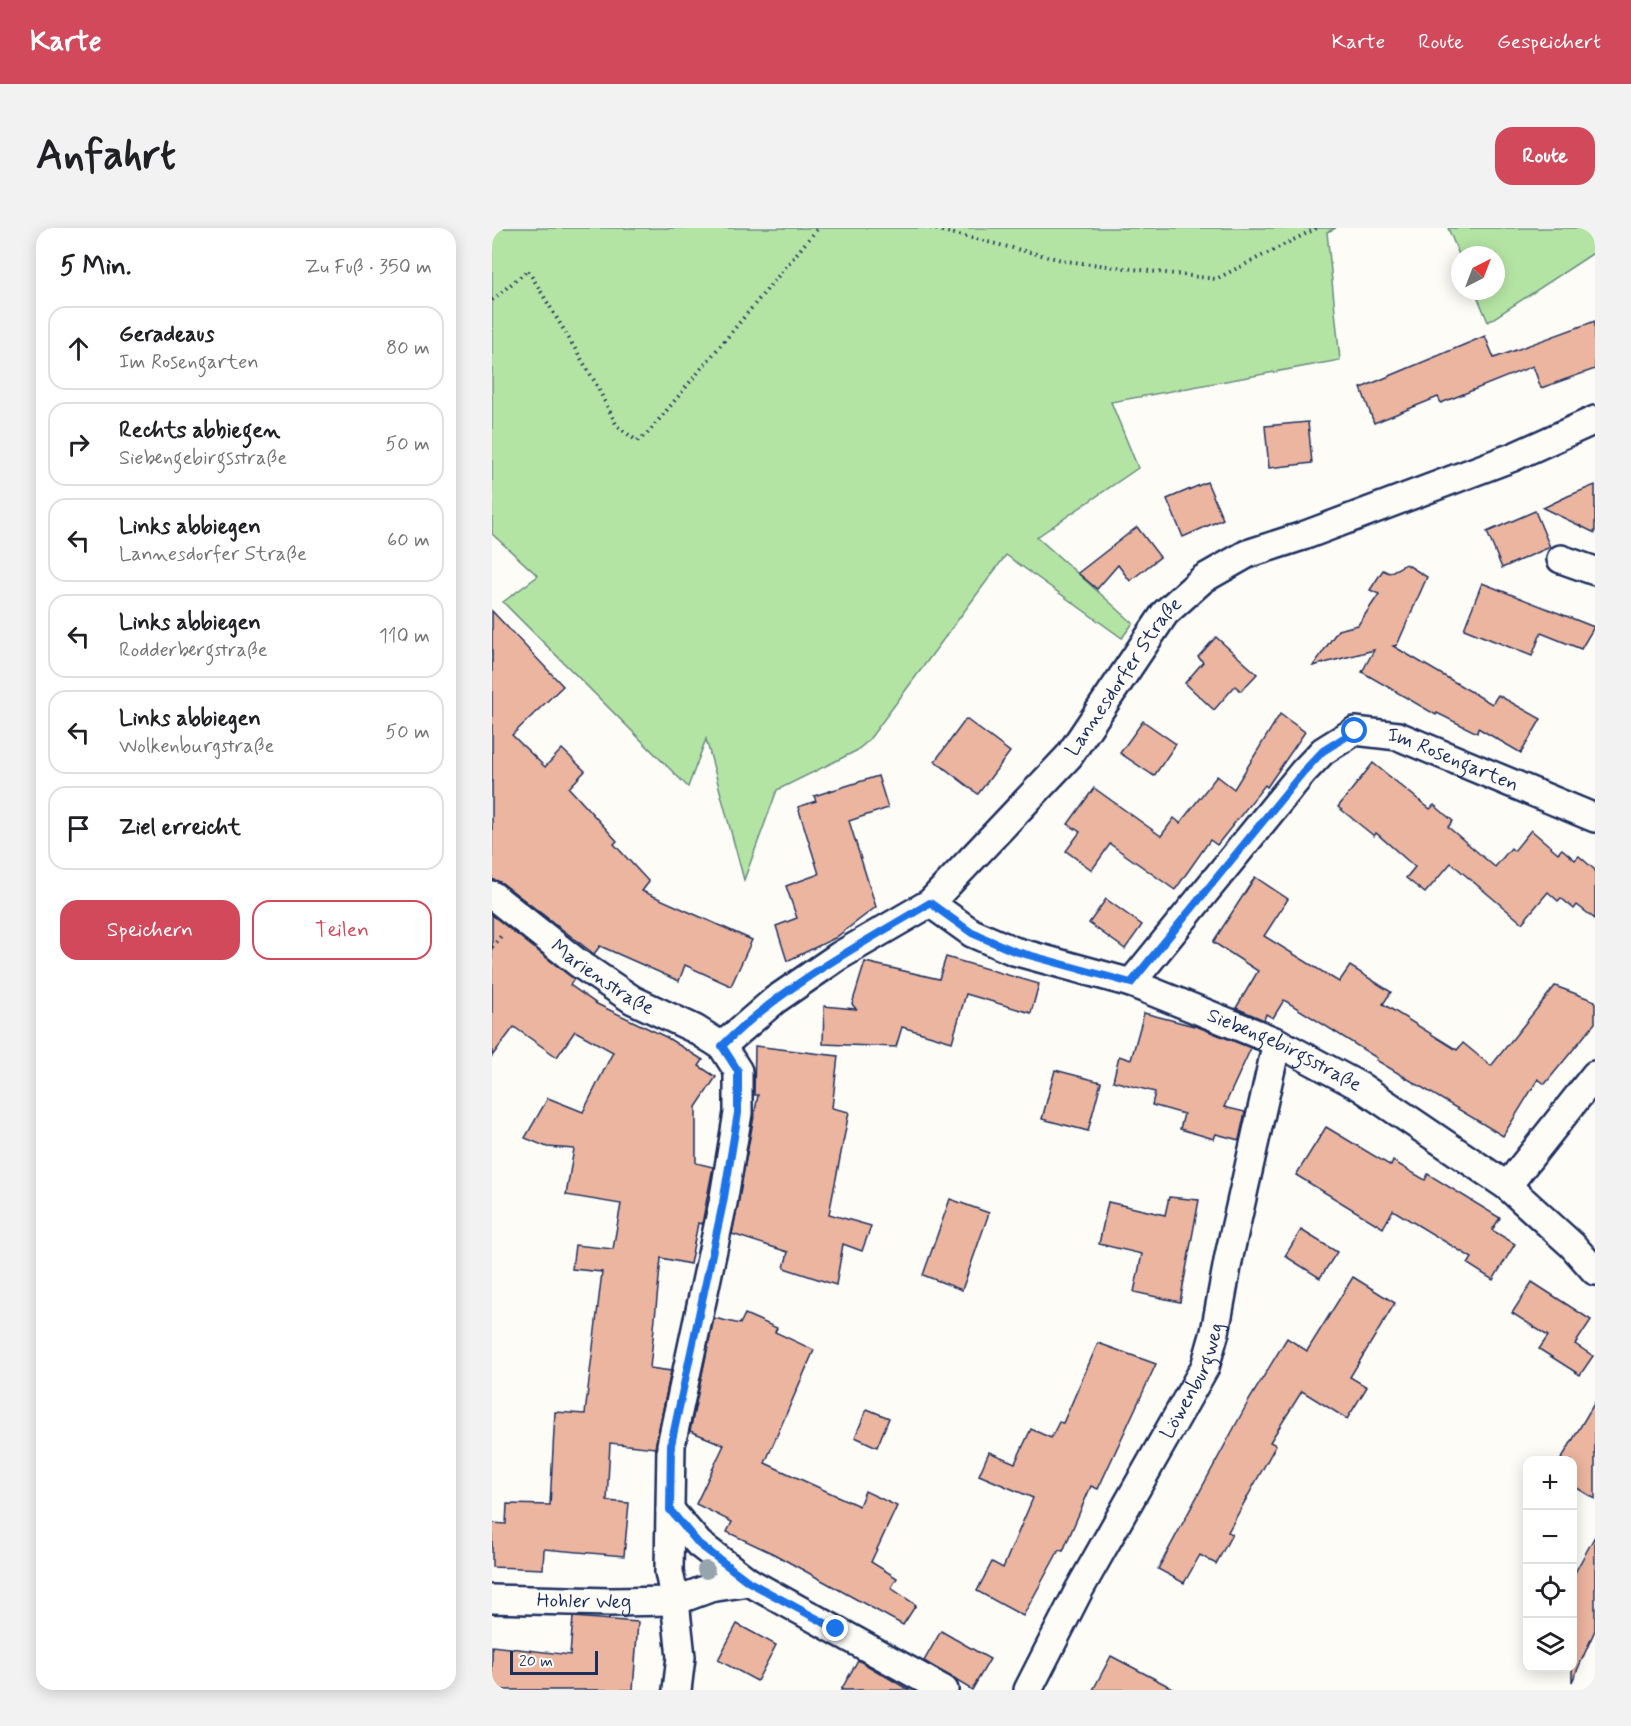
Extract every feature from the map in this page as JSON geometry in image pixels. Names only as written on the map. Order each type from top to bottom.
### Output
[{"type":"street","name":"Lannesdorfer Straße","points":[[722,1046],[775,1000],[839,956],[930,903],[1069,756],[1165,613],[1203,579],[1247,554],[1303,536],[1513,457],[1595,420]]},
{"type":"street","points":[[1561,559],[1595,571]]},
{"type":"street","name":"Im Rosengarten","points":[[1131,983],[1303,772],[1323,751],[1355,731],[1398,736],[1595,818]]},
{"type":"street","name":"Marienstraße","points":[[492,895],[569,956],[633,1000],[695,1029],[722,1046]]},
{"type":"street","name":"Siebengebirgsstraße","points":[[930,903],[972,933],[1014,951],[1131,983],[1277,1042],[1361,1086],[1507,1186],[1572,1245],[1595,1271]]},
{"type":"street","name":"Löwenburgweg","points":[[1028,1690],[1079,1590],[1205,1367],[1215,1332],[1277,1042]]},
{"type":"street","points":[[677,1690],[681,1657],[675,1600],[669,1572],[671,1445],[723,1203],[738,1113],[738,1071],[722,1046]]},
{"type":"street","points":[[1507,1186],[1595,1075]]},
{"type":"street","points":[[670,1510],[699,1544],[749,1582],[944,1690]]},
{"type":"street","name":"Hohler Weg","points":[[492,1599],[610,1602],[675,1600],[730,1583],[749,1582]]},
{"type":"path","points":[[492,300],[528,270],[595,382],[617,426],[637,441],[647,434],[818,228]]},
{"type":"path","points":[[930,228],[1066,261],[1216,279],[1317,228]]},
{"type":"green space","points":[[492,228],[1336,228],[1327,232],[1340,360],[1111,402],[1138,468],[1037,537],[1133,623],[1122,638],[1006,555],[868,741],[856,751],[777,790],[744,880],[706,739],[688,787],[503,602],[538,576],[492,534]]},
{"type":"green space","points":[[1448,228],[1595,228],[1595,252],[1488,322],[1479,300],[1505,300],[1505,246],[1455,246]]},
{"type":"building","points":[[1595,321],[1595,369],[1541,388],[1533,366],[1441,403],[1438,397],[1374,423],[1361,388],[1485,336],[1494,358]]},
{"type":"building","points":[[1308,422],[1312,463],[1269,468],[1265,426]]},
{"type":"building","points":[[1207,482],[1223,519],[1183,537],[1167,499]]},
{"type":"building","points":[[1595,485],[1595,533],[1543,508],[1568,496]]},
{"type":"building","points":[[1535,511],[1550,547],[1502,568],[1487,532]]},
{"type":"building","points":[[1137,527],[1160,557],[1130,581],[1118,565],[1097,589],[1078,573]]},
{"type":"building","points":[[1406,564],[1427,577],[1397,645],[1393,646],[1492,704],[1498,695],[1541,719],[1521,753],[1478,728],[1477,733],[1437,713],[1436,715],[1362,672],[1374,650],[1313,666],[1338,630],[1358,625],[1379,594],[1370,590],[1383,570],[1389,573]]},
{"type":"building","points":[[1482,583],[1594,627],[1581,649],[1541,633],[1532,656],[1464,629]]},
{"type":"building","points":[[492,611],[563,686],[512,735],[545,767],[562,749],[585,771],[569,788],[617,841],[614,844],[649,882],[642,891],[752,940],[731,986],[685,965],[679,981],[600,946],[594,954],[502,883],[492,880]]},
{"type":"building","points":[[1216,637],[1257,674],[1241,691],[1235,686],[1214,710],[1185,683],[1203,662],[1198,657]]},
{"type":"building","points":[[1280,714],[1305,732],[1267,787],[1265,785],[1217,845],[1210,840],[1175,890],[1110,844],[1092,870],[1066,851],[1080,832],[1068,824],[1094,788],[1161,836],[1174,818],[1180,823],[1217,776],[1234,789]]},
{"type":"building","points":[[966,719],[1010,752],[978,794],[935,761]]},
{"type":"building","points":[[1143,721],[1176,744],[1154,776],[1120,753]]},
{"type":"building","points":[[1373,763],[1430,809],[1434,805],[1453,821],[1448,827],[1495,867],[1511,848],[1514,851],[1531,830],[1558,853],[1562,849],[1575,860],[1579,856],[1595,870],[1595,919],[1577,905],[1574,909],[1561,898],[1558,901],[1548,892],[1522,923],[1451,863],[1425,893],[1406,878],[1415,867],[1376,833],[1374,836],[1338,807]]},
{"type":"building","points":[[878,776],[888,808],[849,821],[876,907],[835,938],[787,961],[776,926],[797,918],[786,886],[819,874],[798,807],[816,801],[814,796]]},
{"type":"building","points":[[1255,877],[1288,899],[1264,936],[1339,982],[1350,966],[1391,992],[1383,1004],[1457,1050],[1463,1043],[1491,1066],[1555,986],[1595,1001],[1595,1023],[1545,1084],[1538,1079],[1503,1136],[1376,1060],[1377,1058],[1284,1000],[1273,1018],[1266,1014],[1264,1020],[1236,1008],[1258,971],[1213,942]]},
{"type":"building","points":[[1106,899],[1142,925],[1125,949],[1089,923]]},
{"type":"building","points":[[492,915],[574,979],[570,985],[597,1004],[666,1037],[703,1060],[699,1066],[716,1077],[696,1107],[696,1163],[713,1167],[702,1224],[698,1223],[690,1264],[661,1258],[650,1368],[671,1371],[655,1448],[610,1443],[607,1501],[629,1503],[624,1556],[544,1549],[543,1569],[492,1567],[492,1523],[506,1524],[507,1504],[550,1505],[555,1412],[585,1414],[602,1272],[572,1269],[575,1245],[613,1249],[621,1204],[566,1195],[574,1149],[547,1147],[525,1138],[548,1098],[583,1112],[613,1052],[575,1031],[557,1057],[514,1027],[492,1056]]},
{"type":"building","points":[[946,957],[1039,984],[1031,1013],[966,994],[952,1042],[902,1027],[896,1047],[823,1044],[824,1006],[856,1009],[852,1004],[865,962],[939,979]]},
{"type":"building","points":[[1144,1013],[1198,1027],[1251,1048],[1224,1107],[1245,1112],[1239,1140],[1216,1134],[1214,1139],[1180,1129],[1184,1114],[1152,1105],[1155,1092],[1113,1081],[1119,1056],[1131,1060]]},
{"type":"building","points":[[755,1046],[838,1056],[832,1108],[849,1112],[829,1214],[871,1226],[862,1251],[843,1244],[836,1285],[784,1268],[788,1252],[732,1234],[758,1095],[754,1095]]},
{"type":"building","points":[[1055,1070],[1101,1082],[1088,1131],[1042,1119]]},
{"type":"building","points":[[1326,1127],[1391,1166],[1393,1161],[1425,1180],[1428,1174],[1500,1218],[1492,1230],[1515,1244],[1493,1280],[1468,1264],[1472,1258],[1393,1210],[1383,1228],[1296,1175]]},
{"type":"building","points":[[1169,1197],[1199,1200],[1180,1302],[1134,1292],[1142,1254],[1099,1244],[1108,1202],[1165,1215]]},
{"type":"building","points":[[950,1199],[989,1213],[962,1290],[923,1275]]},
{"type":"building","points":[[1301,1230],[1337,1252],[1320,1278],[1285,1256]]},
{"type":"building","points":[[1353,1277],[1395,1303],[1350,1377],[1367,1387],[1347,1419],[1302,1391],[1270,1442],[1276,1445],[1228,1532],[1232,1534],[1216,1564],[1200,1555],[1184,1583],[1158,1569],[1248,1402],[1287,1338],[1307,1351]]},
{"type":"building","points":[[1532,1282],[1591,1320],[1575,1344],[1593,1356],[1580,1375],[1539,1349],[1548,1336],[1512,1313]]},
{"type":"building","points":[[745,1314],[777,1328],[775,1332],[814,1350],[765,1463],[859,1506],[865,1491],[897,1506],[871,1562],[897,1578],[891,1588],[916,1605],[903,1625],[774,1554],[727,1532],[732,1522],[696,1504],[724,1445],[690,1431],[714,1318],[740,1324]]},
{"type":"building","points":[[1098,1343],[1156,1364],[1098,1489],[1091,1486],[1063,1551],[1059,1550],[1023,1616],[977,1591],[992,1562],[1003,1568],[1033,1498],[979,1475],[989,1452],[1015,1463],[1031,1429],[1051,1438],[1059,1422],[1063,1423]]},
{"type":"building","points":[[1595,1402],[1595,1499],[1577,1488],[1577,1456],[1563,1456]]},
{"type":"building","points":[[867,1409],[889,1418],[877,1447],[855,1437]]},
{"type":"building","points":[[1595,1536],[1595,1630],[1577,1671],[1577,1618],[1577,1569]]},
{"type":"building","points":[[573,1617],[638,1622],[633,1690],[492,1690],[492,1646],[570,1655]]},
{"type":"building","points":[[737,1624],[776,1645],[757,1681],[718,1660]]},
{"type":"building","points":[[941,1631],[990,1659],[972,1690],[924,1661]]},
{"type":"building","points":[[1111,1656],[1176,1690],[1093,1690]]},
{"type":"building","points":[[858,1660],[909,1690],[841,1690]]},
{"type":"route","points":[[836,1629],[749,1582],[699,1544],[670,1510],[671,1445],[723,1203],[738,1113],[738,1071],[722,1046],[742,1026],[775,1000],[839,956],[930,903],[972,933],[1014,951],[1131,983],[1303,772],[1323,751],[1355,731]]}]
